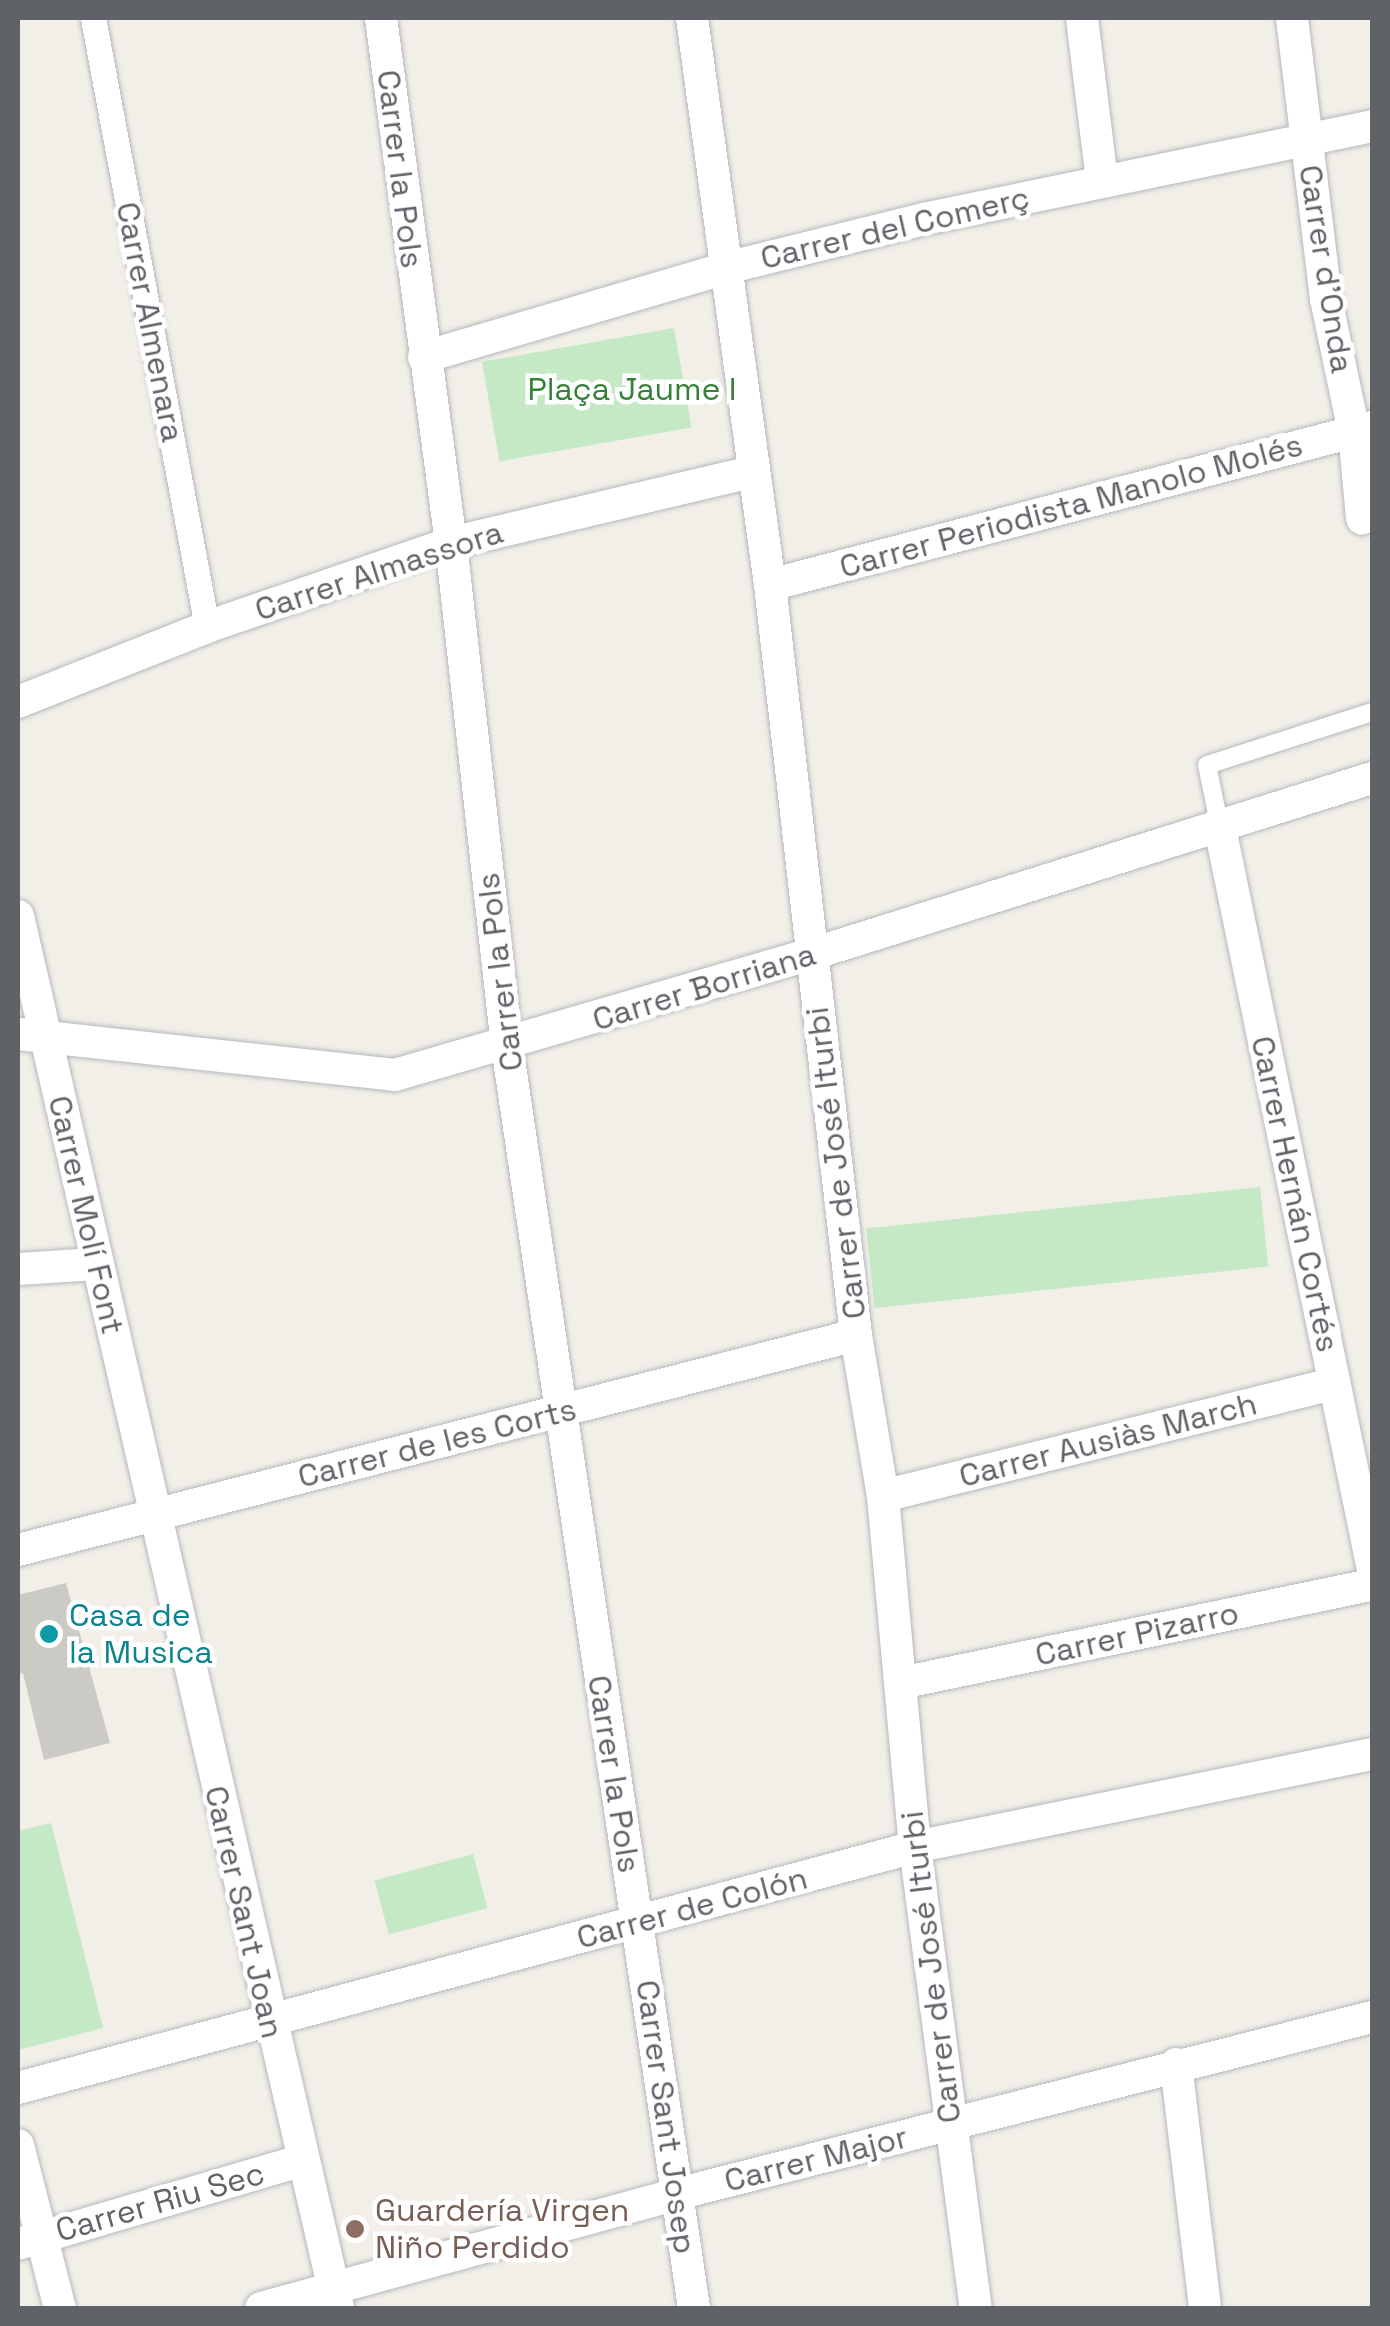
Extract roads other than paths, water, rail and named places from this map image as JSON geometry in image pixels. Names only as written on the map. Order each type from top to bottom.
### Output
[{"type":"street","name":"Carrer Almenara","points":[[93,18],[206,626]]},
{"type":"street","name":"Carrer la Pols","points":[[382,18],[451,543],[508,1046],[558,1412],[637,1924]]},
{"type":"street","name":"Carrer de José Iturbi","points":[[692,18],[770,585],[856,1335],[884,1496],[915,1847],[976,2308]]},
{"type":"street","points":[[1082,18],[1102,180]]},
{"type":"street","name":"Carrer d'Onda","points":[[1292,18],[1326,299],[1363,430],[1362,520]]},
{"type":"street","name":"Carrer del Comerç","points":[[424,356],[726,268],[1102,180],[1372,126]]},
{"type":"street","name":"Carrer Periodista Manolo Molés","points":[[770,585],[1363,430]]},
{"type":"street","name":"Carrer Almassora","points":[[18,702],[206,626],[451,543],[752,472]]},
{"type":"street","name":"Carrer Borriana","points":[[32,1036],[396,1075],[508,1046],[812,954],[1372,778]]},
{"type":"street","name":"Carrer Hernán Cortés","points":[[1219,823],[1372,1565]]},
{"type":"street","name":"Carrer Molí Font","points":[[18,916],[32,1036],[96,1264],[152,1515]]},
{"type":"street","points":[[18,1269],[96,1264]]},
{"type":"street","name":"Carrer de les Corts","points":[[18,1550],[856,1335]]},
{"type":"street","name":"Carrer Ausiàs March","points":[[884,1496],[1333,1384]]},
{"type":"street","name":"Carrer Sant Joan","points":[[152,1515],[336,2299]]},
{"type":"street","name":"Carrer Pizarro","points":[[901,1683],[1372,1585]]},
{"type":"street","name":"Carrer de Colón","points":[[18,2088],[268,2017],[637,1924],[915,1847],[1372,1754]]},
{"type":"street","name":"Carrer Sant Josep","points":[[637,1924],[694,2308]]},
{"type":"street","name":"Carrer Major","points":[[261,2308],[336,2299],[677,2194],[1176,2064],[1372,2018]]},
{"type":"street","points":[[1176,2064],[1204,2308]]},
{"type":"street","points":[[18,2145],[30,2240],[60,2308]]},
{"type":"street","name":"Carrer Riu Sec","points":[[30,2240],[303,2160]]},
{"type":"lane","points":[[1219,823],[1207,766],[1372,712]]},
{"type":"place","name":"Casa de la Musica","points":[[49,1634]]},
{"type":"place","name":"Guardería Virgen Niño Perdido","points":[[355,2229]]},
{"type":"park label","name":"Plaça Jaume I","points":[[632,389]]}]
